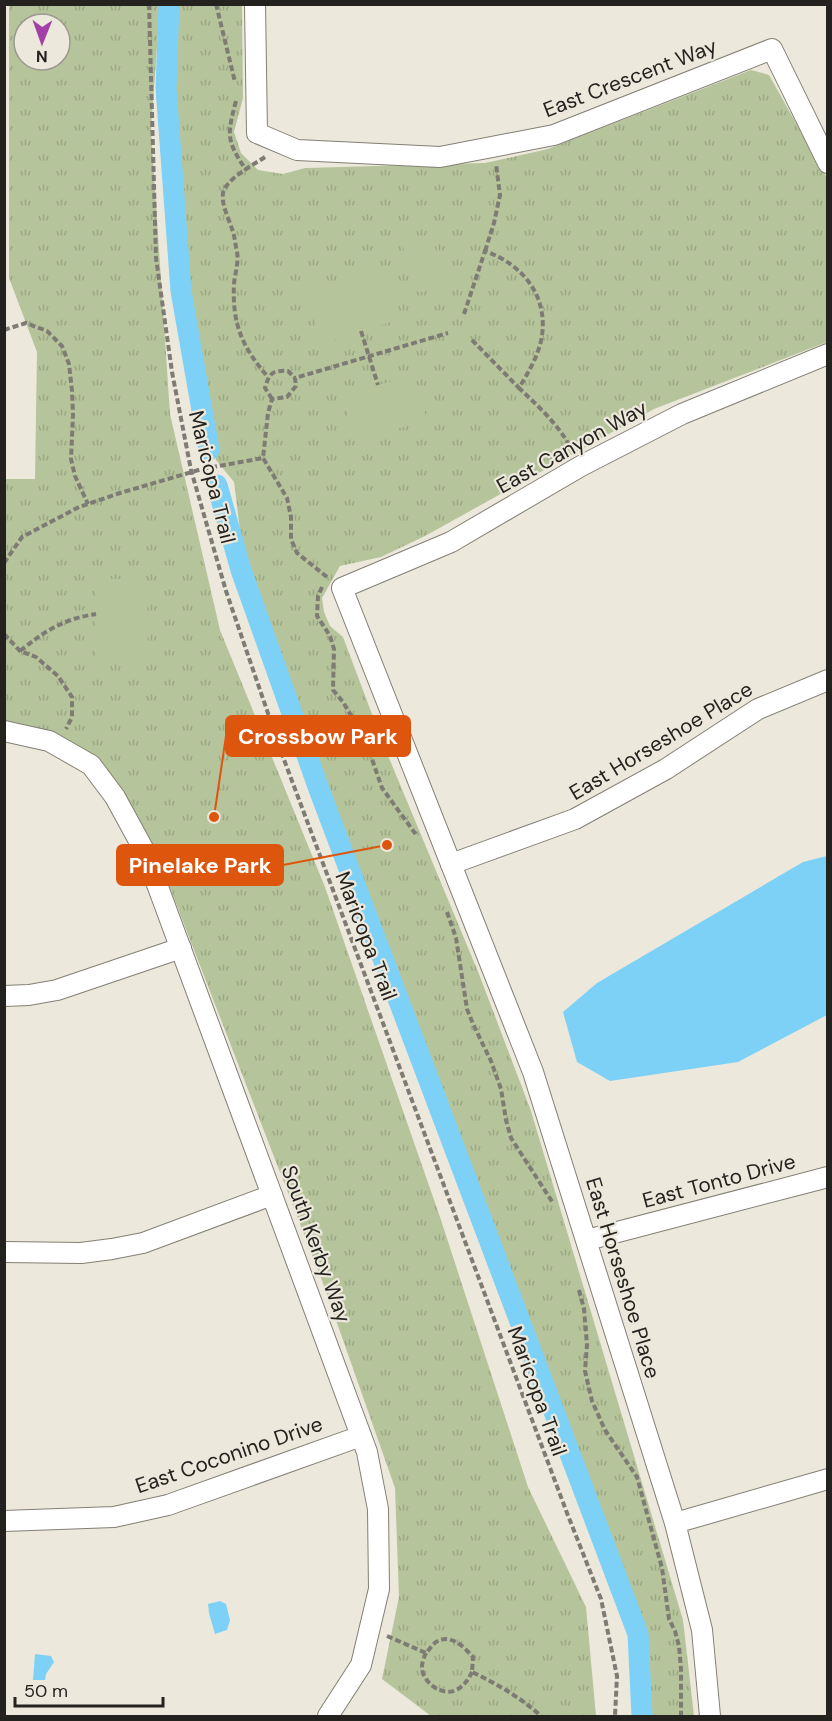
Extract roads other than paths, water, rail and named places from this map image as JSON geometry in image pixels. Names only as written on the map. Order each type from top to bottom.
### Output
[{"type":"street","name":"East Crescent Way","points":[[255,4],[257,133],[297,150],[440,157],[554,135],[772,49],[828,163]]},
{"type":"street","name":"East Canyon Way","points":[[334,582],[451,542],[581,466],[682,414],[828,354]]},
{"type":"street","name":"East Horseshoe Place","points":[[334,582],[451,864],[533,1072],[675,1524],[702,1630],[710,1716]]},
{"type":"street","name":"East Horseshoe Place","points":[[451,864],[575,819],[666,769],[758,709],[828,680]]},
{"type":"street","name":"South Kerby Way","points":[[4,731],[49,741],[91,765],[115,797],[145,852],[367,1452],[378,1509],[379,1589],[361,1665],[328,1716]]},
{"type":"street","points":[[4,996],[29,995],[57,990],[181,948]]},
{"type":"street","name":"East Tonto Drive","points":[[587,1240],[828,1177]]},
{"type":"street","points":[[4,1252],[81,1253],[112,1250],[143,1243],[272,1195]]},
{"type":"street","name":"East Coconino Drive","points":[[4,1521],[114,1517],[168,1505],[361,1436]]},
{"type":"street","points":[[675,1524],[828,1479]]},
{"type":"water","points":[[827,856],[827,1015],[738,1062],[610,1081],[577,1062],[563,1012],[597,983],[803,862]]},
{"type":"water","points":[[220,1601],[226,1604],[230,1620],[227,1630],[215,1634],[208,1604]]},
{"type":"water","points":[[35,1654],[51,1656],[54,1662],[45,1680],[33,1680]]},
{"type":"waterway","points":[[169,4],[166,88],[181,291],[209,450]]},
{"type":"waterway","points":[[217,485],[241,570],[320,792],[638,1634],[642,1716]]},
{"type":"place","name":"Crossbow Park","points":[[214,817]]},
{"type":"place","name":"Pinelake Park","points":[[387,845]]}]
